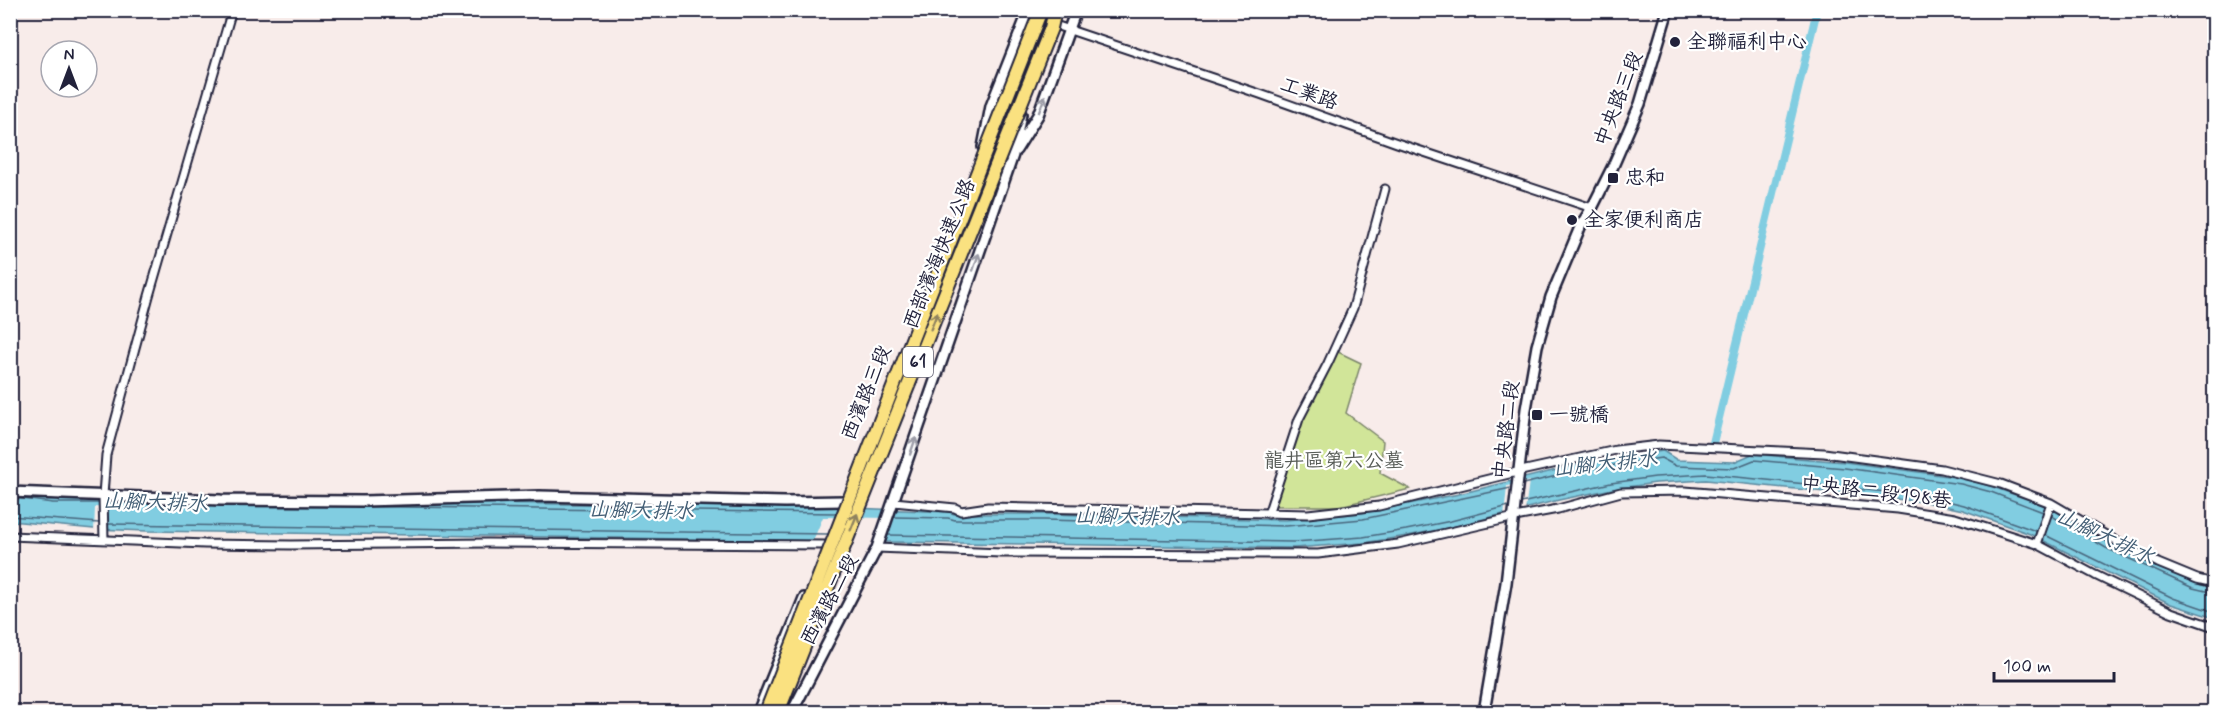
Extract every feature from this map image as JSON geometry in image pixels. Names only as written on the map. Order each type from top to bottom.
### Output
[{"type":"highway","name":"西部濱海快速公路","points":[[766,712],[1046,20],[1055,10]]},
{"type":"highway","points":[[1046,20],[1064,10]]},
{"type":"highway","name":"西部濱海快速公路","points":[[778,712],[1046,20]]},
{"type":"street","points":[[104,540],[106,455],[149,296],[232,10]]},
{"type":"street","name":"工業路","points":[[1016,10],[1028,12],[1396,143],[1592,208]]},
{"type":"street","name":"西濱路三段","points":[[894,502],[1013,155],[1030,66],[1049,10]]},
{"type":"street","name":"西濱路三段","points":[[1013,155],[1038,115],[1076,10]]},
{"type":"street","name":"中央路三段","points":[[1613,166],[1640,104],[1668,10]]},
{"type":"street","name":"西濱路三段","points":[[982,154],[991,106],[1028,12]]},
{"type":"street","name":"西濱路三段","points":[[826,545],[982,154],[1030,66]]},
{"type":"street","name":"中央路二段","points":[[1484,712],[1496,649],[1515,517],[1526,409],[1534,359],[1548,307],[1581,225],[1613,166]]},
{"type":"street","points":[[1268,514],[1299,419],[1353,308],[1385,189]]},
{"type":"street","points":[[894,502],[955,508],[961,511],[988,507],[1308,514],[1379,506],[1521,471],[1627,449],[1659,445],[1824,453],[1942,469],[2001,484],[2051,504],[2123,545],[2196,579],[2214,583]]},
{"type":"street","name":"中央路二段198巷","points":[[877,548],[1001,553],[1318,554],[1398,544],[1558,509],[1621,492],[1685,491],[1898,509],[1938,515],[2037,544],[2171,612],[2214,627]]},
{"type":"street","points":[[10,492],[221,500],[363,501],[540,496],[785,502],[844,501]]},
{"type":"street","name":"西濱路二段","points":[[792,712],[877,548],[894,502]]},
{"type":"street","points":[[2037,544],[2051,504]]},
{"type":"street","points":[[10,536],[291,545],[487,543],[826,545]]},
{"type":"street","name":"西濱路二段","points":[[758,712],[826,545]]},
{"type":"green space","name":"龍井區第六公墓","points":[[1334,350],[1361,363],[1346,413],[1383,441],[1380,473],[1410,489],[1340,506],[1276,506],[1280,483],[1306,399]]},
{"type":"water","name":"山腳大排水","points":[[1663,451],[1677,460],[1734,462],[1752,454],[1845,462],[1962,478],[1993,487],[2046,506],[2109,543],[2195,583],[2214,588],[2214,618],[2171,604],[2030,534],[1963,510],[1925,502],[1706,480],[1612,489],[1407,536],[1363,543],[1294,548],[94,529],[11,521],[10,492],[231,500],[829,507],[954,514],[1286,520],[1362,513],[1459,494],[1581,464]]},
{"type":"pier","points":[[1529,481],[1525,512],[1504,517],[1507,486]]},
{"type":"pier","points":[[95,507],[107,508],[107,533],[94,532]]},
{"type":"pier","points":[[823,517],[889,518],[878,543],[812,543]]},
{"type":"waterway","points":[[1713,443],[1817,10]]},
{"type":"place","name":"全聯福利中心","points":[[1675,42]]},
{"type":"place","name":"忠和","points":[[1613,178]]},
{"type":"place","name":"全家便利商店","points":[[1572,220]]},
{"type":"place","name":"一號橋","points":[[1537,415]]}]
